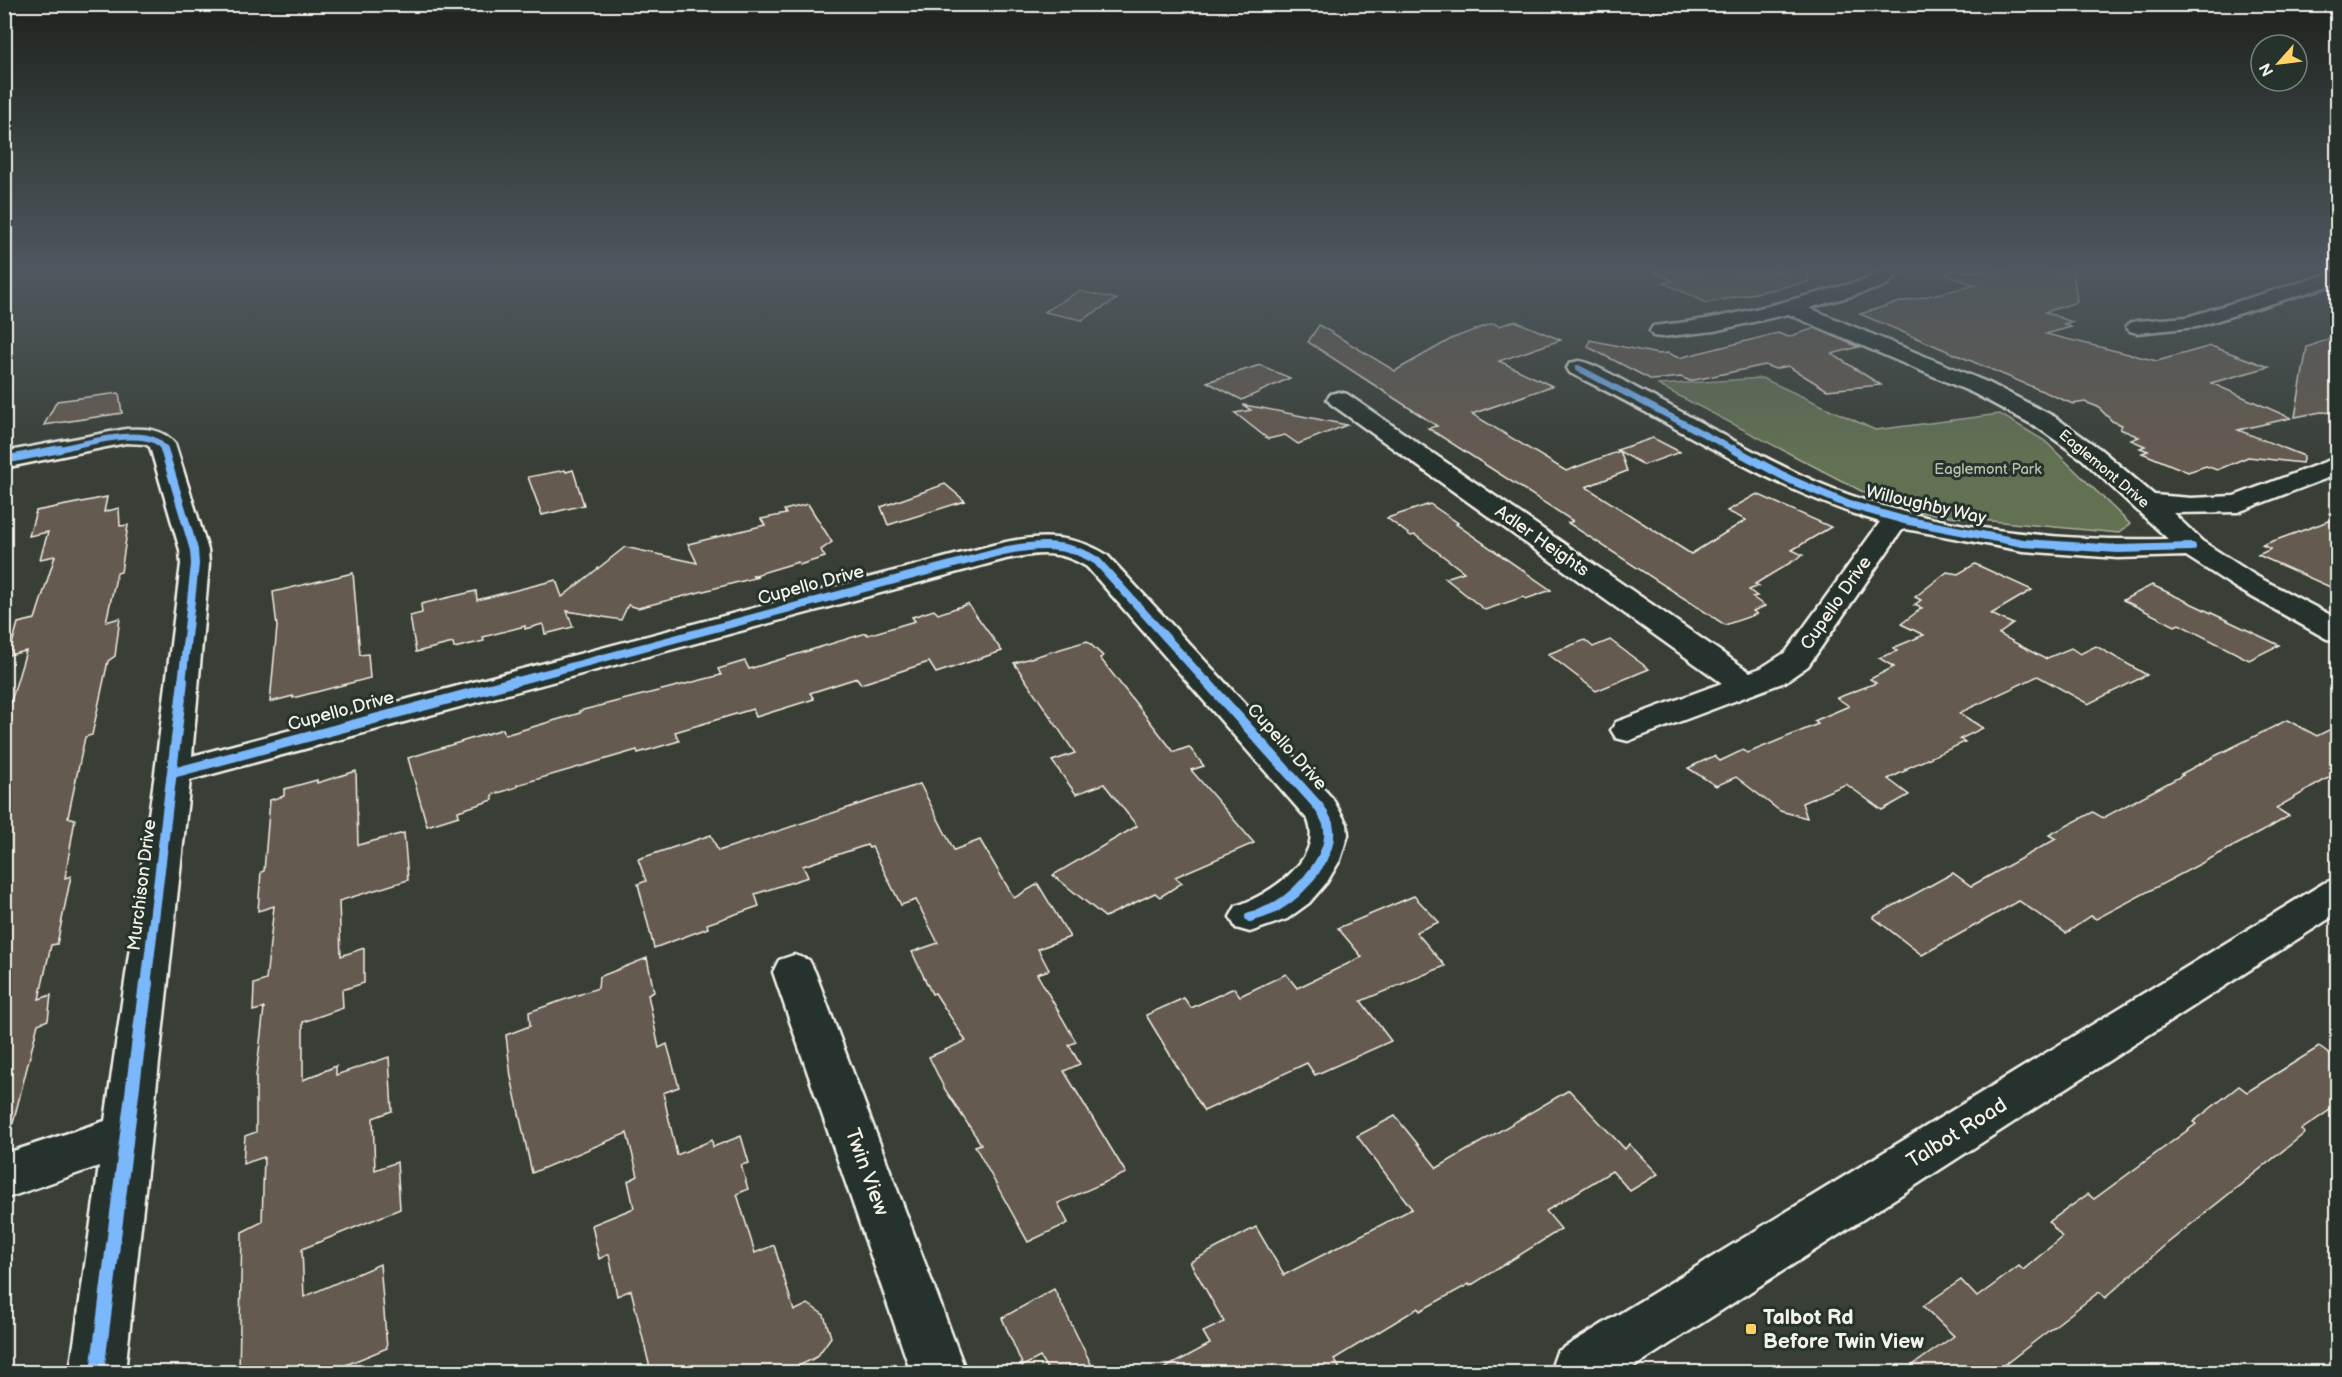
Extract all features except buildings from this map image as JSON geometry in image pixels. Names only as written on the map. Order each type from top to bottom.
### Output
[{"type":"street","name":"Eaglemont Drive","points":[[1855,335],[2017,405],[2070,438],[2147,503],[2192,547],[2255,588],[2337,632]]},
{"type":"street","name":"Willoughby Way","points":[[1578,368],[1791,480],[1847,504],[1904,520],[2023,543],[2118,549],[2192,547]]},
{"type":"street","name":"Adler Heights","points":[[1339,399],[1745,684]]},
{"type":"street","name":"Murchison Drive","points":[[4,460],[126,436],[156,438],[162,444],[194,550],[195,564],[173,773],[97,1372]]},
{"type":"street","points":[[2147,503],[2191,506],[2238,504],[2337,465]]},
{"type":"street","name":"Cupello Drive","points":[[1628,730],[1773,675],[1797,659],[1892,524],[1904,520]]},
{"type":"street","name":"Cupello Drive","points":[[173,773],[1003,551],[1056,544],[1086,553],[1097,561],[1319,807],[1328,824],[1328,846],[1308,879],[1294,895],[1275,908],[1250,918]]},
{"type":"street","name":"Talbot Road","points":[[1577,1372],[2337,893]]},
{"type":"street","name":"Twin View","points":[[795,972],[939,1372]]},
{"type":"street","points":[[4,1177],[127,1135]]},
{"type":"green space","name":"Eaglemont Park","points":[[1762,378],[1875,430],[2000,414],[2045,441],[2130,524],[2119,533],[1919,512],[1869,495],[1658,385]]},
{"type":"cycle path","points":[[1578,368],[1791,480],[1847,504],[1904,520],[2023,543],[2118,549],[2192,547]]},
{"type":"cycle path","points":[[4,460],[126,436],[146,436],[154,439],[162,444],[194,550],[195,564],[173,773],[97,1372]]},
{"type":"cycle path","points":[[173,773],[1003,551],[1040,545],[1063,546],[1075,549],[1097,561],[1319,807],[1326,820],[1329,835],[1321,860],[1314,872],[1285,901],[1266,912],[1250,917]]},
{"type":"place","name":"Talbot Rd Before Twin View","points":[[1751,1329]]}]
